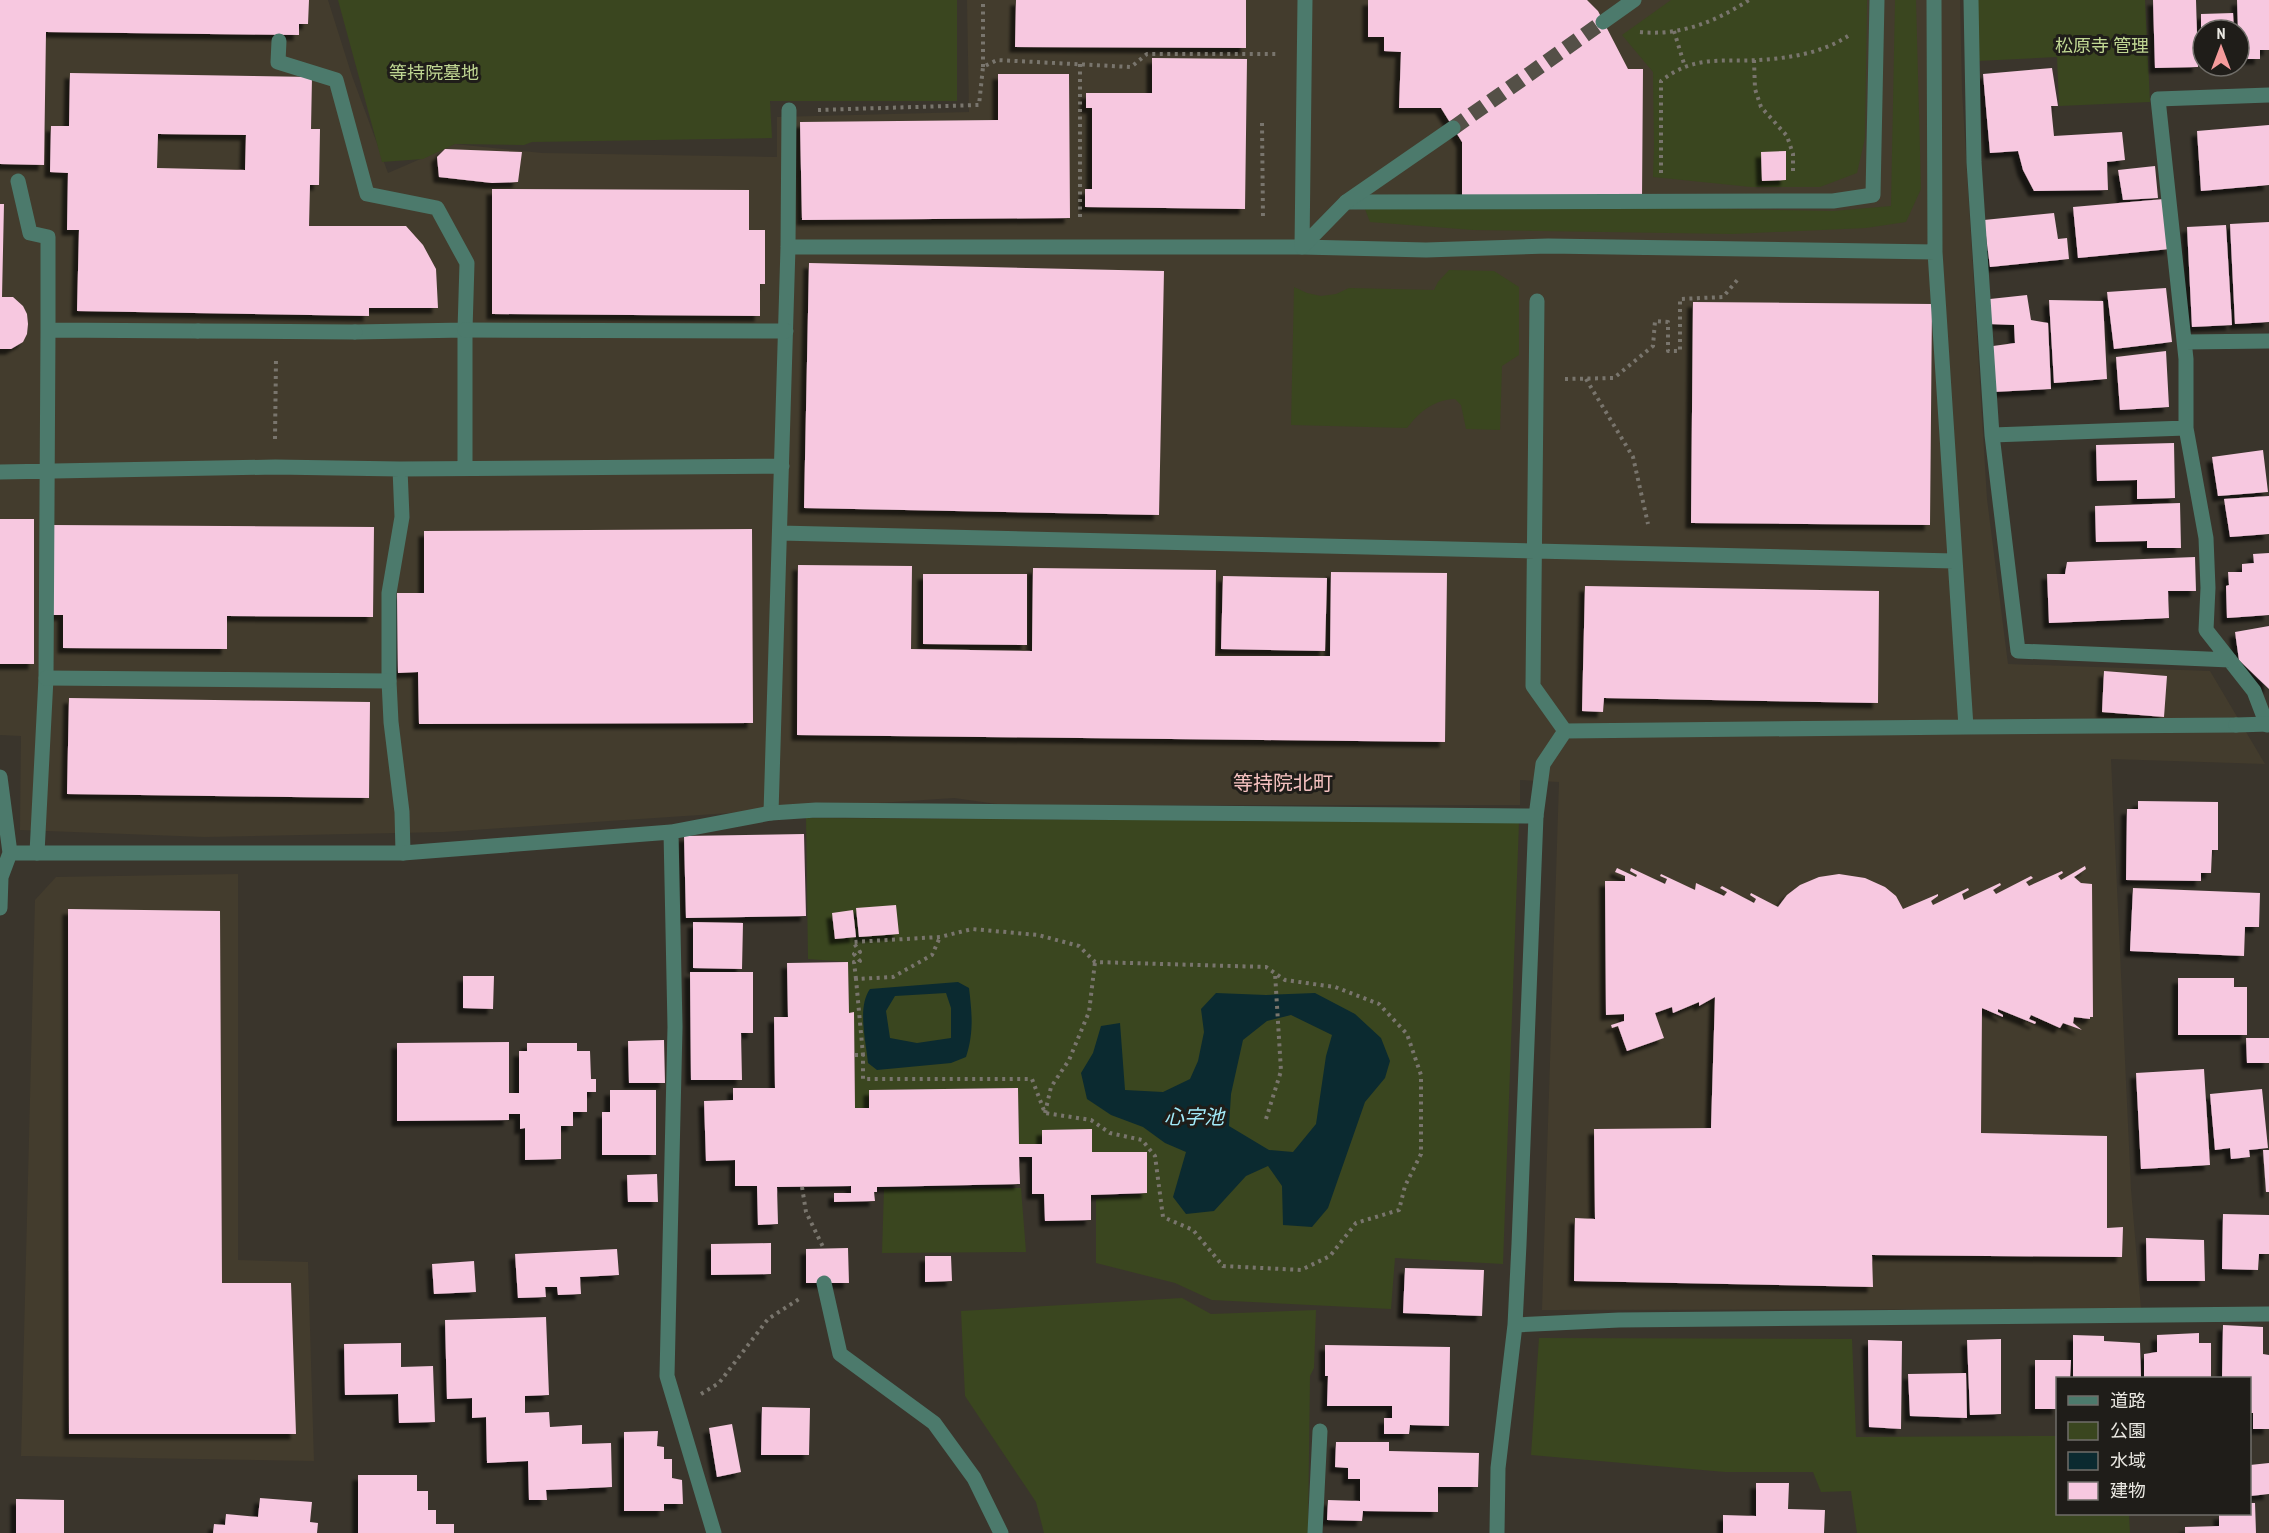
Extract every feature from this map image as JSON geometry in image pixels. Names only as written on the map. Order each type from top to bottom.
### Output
[{"type":"street","points":[[1302,247],[1305,0]]},
{"type":"street","points":[[1606,20],[1634,0]]},
{"type":"street","points":[[1346,202],[1833,201],[1873,195],[1877,0]]},
{"type":"street","points":[[1934,0],[1935,252],[1966,727]]},
{"type":"street","points":[[1971,0],[1974,162],[1992,435],[2018,651],[2230,660]]},
{"type":"street","points":[[279,41],[278,62],[336,80],[367,194],[437,208],[466,262],[465,468]]},
{"type":"street","points":[[1565,731],[2268,724],[2254,691],[2206,630],[2208,588],[2206,538],[2186,428],[2185,342],[2158,99],[2269,95]]},
{"type":"street","points":[[771,813],[786,332],[789,110]]},
{"type":"street","points":[[1302,247],[1346,202],[1453,128]]},
{"type":"street","points":[[18,181],[30,233],[48,237],[46,678],[37,854]]},
{"type":"street","points":[[788,247],[1302,247],[1426,250],[1548,246],[1935,252]]},
{"type":"street","points":[[1538,302],[1533,686],[1565,731]]},
{"type":"street","points":[[48,330],[786,332]]},
{"type":"street","points":[[2185,342],[2269,341]]},
{"type":"street","points":[[1992,435],[2186,428]]},
{"type":"street","points":[[0,472],[275,467],[400,469],[782,466]]},
{"type":"street","points":[[400,469],[402,517],[388,593],[388,681],[402,812],[403,854]]},
{"type":"street","points":[[780,533],[1954,561]]},
{"type":"street","points":[[46,678],[388,681]]},
{"type":"street","points":[[1497,1533],[1498,1468],[1515,1325],[1536,816],[1543,764],[1565,731]]},
{"type":"street","points":[[0,777],[10,854],[1,877],[0,908]]},
{"type":"street","points":[[10,854],[403,854],[671,832],[771,813],[827,810],[1536,816]]},
{"type":"street","points":[[671,832],[675,1028],[667,1376],[714,1533]]},
{"type":"street","points":[[824,1283],[840,1354],[934,1423],[975,1478],[1001,1533]]},
{"type":"street","points":[[1515,1325],[1619,1320],[2269,1314]]},
{"type":"street","points":[[1316,1533],[1320,1431]]},
{"type":"path","points":[[789,110],[979,105],[983,67],[983,0]]},
{"type":"path","points":[[1606,20],[1628,31],[1660,34],[1704,25],[1749,0]]},
{"type":"path","points":[[1662,201],[1661,81],[1674,71],[1706,60],[1754,60],[1801,55],[1833,46],[1877,18]]},
{"type":"path","points":[[1674,31],[1685,67]]},
{"type":"path","points":[[983,67],[997,60],[1131,67],[1147,54],[1203,52],[1305,54]]},
{"type":"path","points":[[1754,60],[1755,89],[1761,107],[1787,136],[1793,154],[1793,200]]},
{"type":"path","points":[[1080,64],[1080,247]]},
{"type":"path","points":[[1262,123],[1263,247]]},
{"type":"path","points":[[1537,380],[1614,378],[1653,346],[1655,321],[1668,322],[1668,351],[1680,351],[1680,299],[1723,297],[1744,272],[1743,248]]},
{"type":"path","points":[[275,443],[276,332]]},
{"type":"path","points":[[1586,379],[1634,457],[1648,525],[1668,555]]},
{"type":"path","points":[[972,928],[1038,935],[1079,946],[1095,962],[1266,967],[1285,980],[1335,987],[1379,1004],[1407,1034],[1421,1075],[1421,1154],[1405,1186],[1399,1210],[1356,1223],[1330,1256],[1301,1270],[1223,1266],[1193,1230],[1162,1217],[1155,1156],[1142,1140],[1110,1133],[1091,1120],[1045,1113],[1032,1079],[863,1079],[863,1055],[854,962],[860,961],[854,954],[860,952],[853,942],[940,937],[972,928]]},
{"type":"path","points":[[856,979],[893,977],[932,955],[940,937]]},
{"type":"path","points":[[1045,1113],[1051,1087],[1069,1060],[1089,1012],[1095,962]]},
{"type":"path","points":[[1266,1119],[1281,1071],[1275,973]]},
{"type":"path","points":[[855,1055],[863,1055]]},
{"type":"path","points":[[802,1187],[806,1212],[824,1249]]},
{"type":"path","points":[[677,1408],[719,1383],[768,1319],[824,1283]]},
{"type":"shaded area","points":[[0,0],[328,0],[352,76],[388,173],[455,144],[542,153],[777,157],[777,117],[969,112],[967,0],[1960,0],[1962,90],[1987,499],[2008,664],[2210,671],[2265,764],[2111,759],[2131,1189],[2141,1309],[1542,1310],[1559,782],[1520,780],[1520,805],[1004,805],[954,798],[444,832],[205,837],[20,830],[21,736],[0,735]]},
{"type":"shaded area","points":[[238,874],[238,1260],[308,1262],[314,1461],[21,1456],[35,900],[56,877]]},
{"type":"green space","name":"等持院墓地","points":[[338,0],[957,0],[957,101],[770,101],[772,138],[532,142],[524,145],[455,144],[423,159],[382,162]]},
{"type":"green space","points":[[1671,0],[1867,0],[1865,138],[1857,173],[1820,187],[1751,187],[1653,177],[1653,72],[1622,35]]},
{"type":"green space","points":[[1895,0],[1916,0],[1921,189],[1906,222],[1866,228],[1732,234],[1473,230],[1370,222],[1363,204],[1833,211],[1891,206]]},
{"type":"green space","name":"松原寺 管理","points":[[1974,0],[2145,0],[2150,102],[2059,106],[2057,57],[1977,61]]},
{"type":"green space","points":[[1449,270],[1494,271],[1519,287],[1519,355],[1502,366],[1500,430],[1466,429],[1461,405],[1455,399],[1434,404],[1417,416],[1407,428],[1291,425],[1294,287],[1321,296],[1336,294],[1349,288],[1434,290]]},
{"type":"green space","points":[[806,818],[1519,822],[1503,1264],[1395,1258],[1391,1309],[1212,1300],[1175,1283],[1096,1263],[1096,1199],[1147,1193],[1147,1152],[1092,1152],[1091,1129],[1042,1130],[1042,1144],[1019,1144],[1018,1088],[869,1090],[869,1108],[855,1108],[854,1013],[849,1013],[848,962],[808,959]]},
{"type":"green space","points":[[1021,1188],[1026,1252],[882,1253],[884,1189]]},
{"type":"green space","points":[[1182,1298],[1211,1314],[1316,1310],[1314,1368],[1310,1376],[1308,1533],[1044,1533],[1036,1502],[965,1396],[961,1311]]},
{"type":"green space","points":[[1539,1338],[1852,1339],[1856,1437],[2056,1436],[2056,1515],[2129,1515],[2130,1533],[1857,1533],[1851,1491],[1821,1492],[1813,1472],[1725,1472],[1531,1455]]},
{"type":"water","points":[[958,982],[969,988],[972,1023],[966,1057],[951,1063],[877,1070],[868,1063],[863,1024],[864,1005],[870,989]],"holes":[[[946,993],[951,1008],[951,1038],[917,1043],[890,1038],[886,1011],[895,996]]]},
{"type":"water","name":"心字池","points":[[1216,993],[1266,995],[1315,993],[1355,1014],[1381,1038],[1390,1061],[1385,1078],[1365,1102],[1328,1208],[1312,1227],[1283,1225],[1282,1186],[1268,1166],[1246,1176],[1214,1211],[1186,1214],[1173,1197],[1186,1152],[1165,1143],[1143,1127],[1111,1115],[1087,1099],[1081,1073],[1093,1053],[1101,1026],[1120,1023],[1125,1090],[1163,1092],[1190,1079],[1198,1061],[1204,1032],[1201,1009]],"holes":[[[1291,1015],[1332,1035],[1326,1056],[1316,1124],[1293,1152],[1269,1150],[1229,1126],[1231,1094],[1243,1040],[1267,1021]]]},
{"type":"building","points":[[0,0],[309,0],[308,24],[299,24],[299,35],[46,32],[44,165],[0,164]]},
{"type":"building","points":[[1016,0],[1246,0],[1246,48],[1015,47]]},
{"type":"building","points":[[1368,0],[1587,0],[1598,11],[1628,69],[1643,69],[1642,198],[1462,197],[1462,142],[1441,108],[1399,108],[1401,52],[1384,51],[1384,37],[1368,37]]},
{"type":"building","points":[[2153,0],[2196,0],[2197,18],[2191,18],[2191,67],[2155,68]]},
{"type":"building","points":[[2237,0],[2269,0],[2269,50],[2260,50],[2260,59],[2251,59],[2251,18],[2238,18]]},
{"type":"building","points":[[2233,13],[2233,18],[2201,18],[2201,14]]},
{"type":"building","points":[[1152,58],[1247,59],[1245,209],[1085,207],[1085,189],[1092,189],[1092,108],[1086,108],[1086,93],[1152,93]]},
{"type":"building","points":[[2052,68],[2058,106],[2051,106],[2054,136],[2122,132],[2125,160],[2107,162],[2108,190],[2034,191],[2023,170],[2018,151],[1990,153],[1983,74]]},
{"type":"building","points":[[70,73],[312,77],[311,129],[320,129],[319,185],[310,185],[309,226],[406,226],[423,245],[436,269],[438,308],[369,308],[369,316],[77,311],[79,230],[67,230],[68,173],[50,172],[51,126],[69,126]],"holes":[[[158,134],[246,135],[245,170],[157,168]]]},
{"type":"building","points":[[998,74],[1069,74],[1070,218],[802,220],[800,122],[998,120]]},
{"type":"building","points":[[2269,125],[2269,185],[2201,191],[2197,131]]},
{"type":"building","points":[[445,149],[522,152],[518,182],[492,183],[439,177],[437,157]]},
{"type":"building","points":[[1786,151],[1786,180],[1762,181],[1761,152]]},
{"type":"building","points":[[2155,166],[2158,198],[2123,200],[2118,170]]},
{"type":"building","points":[[492,189],[749,190],[749,230],[765,230],[765,284],[760,284],[760,316],[492,314]]},
{"type":"building","points":[[2164,199],[2170,249],[2078,258],[2073,207]]},
{"type":"building","points":[[0,204],[4,204],[2,297],[13,297],[23,306],[28,324],[23,342],[11,349],[0,349]]},
{"type":"building","points":[[2054,213],[2058,239],[2067,238],[2069,259],[1990,267],[1984,220]]},
{"type":"building","points":[[2269,222],[2269,322],[2235,324],[2230,224]]},
{"type":"building","points":[[2226,225],[2232,325],[2192,327],[2187,227]]},
{"type":"building","points":[[809,263],[1164,271],[1159,515],[804,508]]},
{"type":"building","points":[[2166,288],[2172,342],[2114,349],[2107,292]]},
{"type":"building","points":[[2027,295],[2031,320],[2048,323],[2051,389],[1993,392],[1993,346],[2015,343],[2014,325],[1990,324],[1990,299]]},
{"type":"building","points":[[2049,300],[2103,301],[2107,379],[2054,383]]},
{"type":"building","points":[[1693,302],[1932,304],[1930,525],[1691,523]]},
{"type":"building","points":[[2166,351],[2169,407],[2120,410],[2116,357]]},
{"type":"building","points":[[2174,443],[2175,498],[2137,499],[2137,480],[2097,481],[2096,445]]},
{"type":"building","points":[[2263,450],[2268,492],[2218,496],[2212,457]]},
{"type":"building","points":[[2269,496],[2269,534],[2230,537],[2224,499]]},
{"type":"building","points":[[2180,503],[2181,548],[2147,548],[2147,541],[2096,542],[2095,506]]},
{"type":"building","points":[[0,519],[34,519],[34,664],[0,664]]},
{"type":"building","points":[[52,525],[374,527],[373,617],[227,616],[227,649],[63,648],[63,615],[52,615]]},
{"type":"building","points":[[752,529],[753,723],[419,724],[418,672],[398,673],[397,593],[424,593],[424,531]]},
{"type":"building","points":[[2269,553],[2269,615],[2227,618],[2228,572],[2242,572],[2242,564],[2254,563],[2253,554]]},
{"type":"building","points":[[2195,557],[2196,591],[2168,591],[2169,618],[2049,623],[2047,574],[2065,574],[2067,562]]},
{"type":"building","points":[[798,565],[912,566],[911,649],[1032,651],[1033,568],[1216,570],[1215,656],[1330,656],[1331,572],[1447,573],[1445,742],[797,735]]},
{"type":"building","points":[[923,574],[1027,574],[1027,645],[923,644]]},
{"type":"building","points":[[1223,576],[1327,578],[1325,651],[1221,649]]},
{"type":"building","points":[[1585,586],[1879,591],[1878,703],[1604,698],[1603,712],[1582,711]]},
{"type":"building","points":[[2269,626],[2269,689],[2239,660],[2235,632]]},
{"type":"building","points":[[2104,671],[2167,676],[2164,717],[2102,712]]},
{"type":"building","points":[[69,698],[370,702],[369,798],[67,794]]},
{"type":"building","points":[[2138,801],[2218,802],[2218,850],[2212,850],[2211,873],[2201,873],[2201,881],[2126,880],[2127,809],[2138,809]]},
{"type":"building","points":[[804,834],[806,916],[686,918],[684,836]]},
{"type":"building","points":[[2085,866],[2086,869],[2074,877],[2081,883],[2092,884],[2093,1017],[2090,1019],[2074,1017],[2073,1023],[2082,1030],[2063,1023],[2060,1028],[2031,1015],[2029,1019],[2036,1022],[2035,1024],[1998,1009],[2003,1017],[1982,1008],[1981,1133],[2107,1136],[2107,1228],[2123,1227],[2122,1257],[1872,1255],[1873,1287],[1574,1281],[1575,1218],[1595,1219],[1594,1129],[1711,1128],[1715,997],[1699,1006],[1699,1002],[1673,1013],[1672,1007],[1655,1013],[1664,1038],[1627,1051],[1618,1026],[1612,1028],[1611,1025],[1624,1021],[1624,1014],[1606,1015],[1605,881],[1625,881],[1625,876],[1615,872],[1617,868],[1636,877],[1637,875],[1630,871],[1631,868],[1665,884],[1667,879],[1660,876],[1661,874],[1695,890],[1696,883],[1724,896],[1727,892],[1720,888],[1722,886],[1754,903],[1756,899],[1750,895],[1751,893],[1778,907],[1787,895],[1800,885],[1819,877],[1839,874],[1865,878],[1885,887],[1896,896],[1903,909],[1938,894],[1931,901],[1933,905],[1968,888],[1969,890],[1962,894],[1964,900],[2000,883],[2001,885],[1993,890],[1996,894],[2031,876],[2033,878],[2026,882],[2029,886],[2062,871],[2063,873],[2058,876],[2061,880]]},
{"type":"building","points":[[2133,888],[2260,893],[2259,927],[2245,927],[2244,956],[2130,951]]},
{"type":"building","points":[[896,905],[899,934],[859,937],[856,908]]},
{"type":"building","points":[[68,909],[220,911],[222,1283],[291,1283],[296,1434],[69,1434]]},
{"type":"building","points":[[853,910],[856,937],[835,939],[832,913]]},
{"type":"building","points":[[693,922],[743,923],[742,969],[693,968]]},
{"type":"building","points":[[848,962],[849,1013],[854,1012],[855,1108],[869,1108],[869,1090],[1018,1088],[1019,1144],[1042,1144],[1042,1130],[1092,1129],[1092,1152],[1147,1152],[1147,1193],[1091,1195],[1091,1220],[1045,1221],[1044,1194],[1032,1194],[1032,1157],[1019,1157],[1020,1184],[877,1187],[877,1192],[874,1192],[875,1201],[834,1202],[834,1193],[851,1193],[851,1186],[777,1187],[778,1224],[758,1225],[757,1186],[735,1186],[735,1160],[706,1161],[704,1101],[733,1100],[733,1088],[775,1088],[774,1017],[788,1017],[787,963]]},
{"type":"building","points":[[690,972],[753,972],[753,1033],[741,1033],[742,1080],[691,1080]]},
{"type":"building","points":[[463,976],[494,976],[493,1009],[463,1008]]},
{"type":"building","points":[[2178,978],[2234,978],[2234,987],[2247,987],[2247,1035],[2178,1035]]},
{"type":"building","points":[[2246,1038],[2269,1038],[2269,1063],[2247,1063]]},
{"type":"building","points":[[664,1040],[665,1083],[629,1083],[628,1041]]},
{"type":"building","points":[[509,1042],[509,1093],[519,1093],[519,1051],[527,1051],[527,1043],[577,1043],[577,1051],[590,1051],[591,1079],[596,1079],[596,1092],[587,1092],[587,1112],[573,1112],[573,1126],[561,1126],[561,1159],[525,1160],[525,1128],[520,1129],[520,1114],[509,1114],[509,1120],[397,1121],[397,1043]]},
{"type":"building","points":[[2204,1069],[2210,1165],[2141,1169],[2136,1073]]},
{"type":"building","points":[[2262,1089],[2268,1148],[2249,1150],[2250,1157],[2231,1159],[2230,1148],[2215,1150],[2210,1094]]},
{"type":"building","points":[[610,1090],[656,1090],[656,1155],[602,1155],[602,1112],[610,1112]]},
{"type":"building","points":[[2263,1150],[2269,1150],[2269,1192],[2266,1192]]},
{"type":"building","points":[[657,1174],[658,1202],[628,1202],[627,1175]]},
{"type":"building","points":[[2223,1214],[2269,1215],[2269,1254],[2259,1254],[2258,1270],[2222,1269]]},
{"type":"building","points":[[2146,1238],[2204,1240],[2205,1281],[2147,1281]]},
{"type":"building","points":[[771,1243],[771,1274],[711,1275],[711,1244]]},
{"type":"building","points":[[848,1248],[849,1283],[806,1283],[806,1249]]},
{"type":"building","points":[[617,1249],[619,1275],[580,1277],[581,1294],[558,1295],[557,1287],[545,1287],[546,1297],[518,1298],[515,1254]]},
{"type":"building","points":[[925,1256],[951,1256],[952,1281],[925,1282]]},
{"type":"building","points":[[474,1261],[476,1292],[434,1294],[432,1264]]},
{"type":"building","points":[[1405,1268],[1484,1270],[1482,1316],[1403,1313]]},
{"type":"building","points":[[546,1317],[549,1395],[525,1396],[525,1413],[549,1412],[550,1427],[582,1425],[582,1444],[611,1443],[612,1487],[546,1490],[547,1500],[529,1500],[528,1461],[487,1463],[486,1417],[472,1418],[472,1398],[447,1399],[445,1320]]},
{"type":"building","points":[[2223,1325],[2263,1327],[2263,1354],[2269,1355],[2269,1429],[2253,1429],[2251,1377],[2222,1377]]},
{"type":"building","points":[[2199,1333],[2199,1343],[2211,1343],[2211,1377],[2144,1377],[2144,1354],[2157,1352],[2157,1335]]},
{"type":"building","points":[[2073,1335],[2104,1336],[2104,1341],[2140,1343],[2141,1377],[2073,1377]]},
{"type":"building","points":[[2001,1339],[2001,1414],[1970,1415],[1967,1340]]},
{"type":"building","points":[[1868,1340],[1902,1341],[1901,1429],[1869,1427]]},
{"type":"building","points":[[401,1343],[401,1367],[433,1366],[435,1422],[399,1423],[398,1394],[345,1395],[344,1344]]},
{"type":"building","points":[[1325,1345],[1450,1347],[1449,1426],[1410,1425],[1409,1434],[1384,1434],[1384,1418],[1392,1418],[1392,1406],[1327,1406],[1328,1376],[1325,1376]]},
{"type":"building","points":[[2035,1360],[2071,1360],[2070,1377],[2056,1377],[2056,1409],[2035,1409]]},
{"type":"building","points":[[1966,1373],[1967,1418],[1910,1416],[1908,1374]]},
{"type":"building","points":[[762,1407],[810,1408],[809,1455],[761,1455]]},
{"type":"building","points":[[732,1424],[741,1472],[717,1477],[709,1428]]},
{"type":"building","points":[[658,1431],[657,1446],[664,1447],[664,1459],[672,1459],[672,1478],[682,1480],[683,1504],[664,1504],[664,1511],[624,1511],[624,1432]]},
{"type":"building","points":[[1336,1442],[1389,1442],[1389,1451],[1479,1453],[1478,1487],[1438,1487],[1438,1512],[1363,1511],[1362,1521],[1327,1520],[1328,1500],[1360,1501],[1360,1479],[1348,1479],[1348,1468],[1335,1467]]},
{"type":"building","points":[[2269,1463],[2269,1494],[2251,1496],[2251,1465]]},
{"type":"building","points":[[358,1475],[417,1475],[417,1491],[428,1491],[428,1510],[436,1510],[436,1524],[454,1524],[454,1533],[358,1533]]},
{"type":"building","points":[[1756,1483],[1789,1483],[1788,1509],[1825,1510],[1824,1533],[1723,1533],[1723,1515],[1756,1516]]},
{"type":"building","points":[[260,1498],[312,1502],[310,1522],[318,1523],[317,1533],[213,1533],[214,1524],[225,1525],[226,1514],[258,1517]]},
{"type":"building","points":[[16,1499],[64,1500],[64,1533],[16,1533]]},
{"type":"building","points":[[2251,1503],[2255,1503],[2256,1533],[2185,1533],[2185,1527],[2219,1526],[2219,1515],[2251,1515]]},
{"type":"tunnel","points":[[1453,128],[1603,22]]},
{"type":"district","name":"等持院北町","points":[[1283,783]]}]
